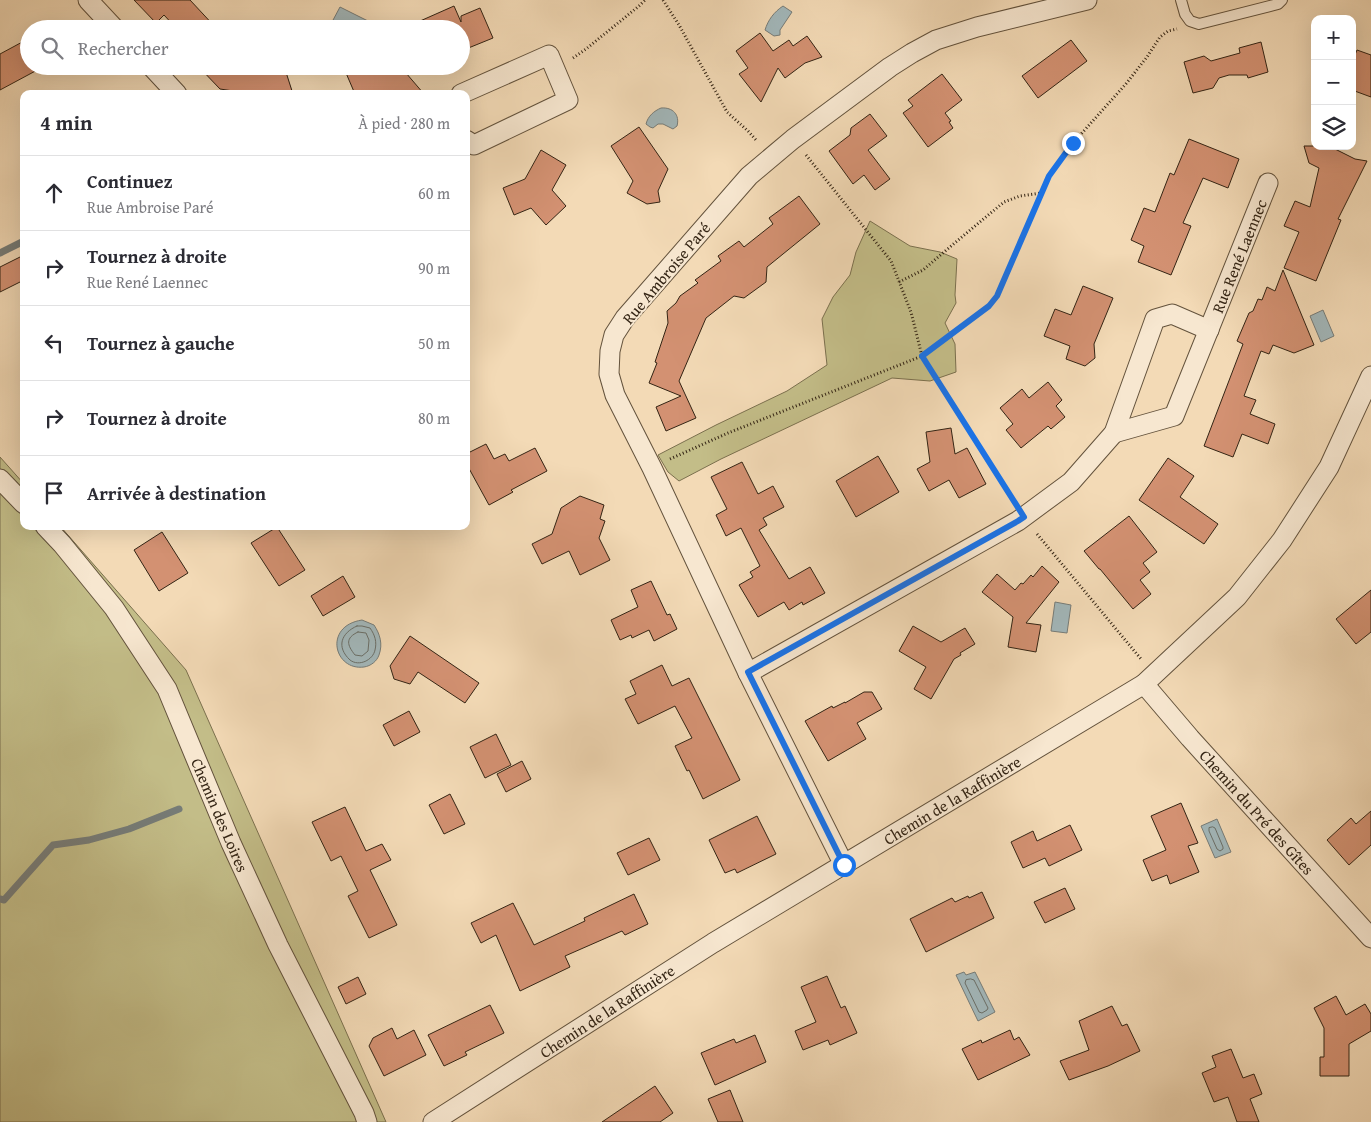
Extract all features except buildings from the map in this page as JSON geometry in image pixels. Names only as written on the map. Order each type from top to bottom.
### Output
[{"type":"street","points":[[88,0],[107,20]]},
{"type":"street","name":"Rue Ambroise Paré","points":[[844,865],[748,672],[652,468],[615,395],[609,374],[610,351],[614,335],[626,318],[749,176],[793,139],[890,66],[936,40],[977,27],[1086,0]]},
{"type":"street","points":[[470,90],[549,55],[568,100],[474,145],[470,142]]},
{"type":"street","points":[[159,75],[172,90]]},
{"type":"street","name":"Rue René Laennec","points":[[1114,433],[1174,416],[1268,183]]},
{"type":"street","name":"Rue René Laennec","points":[[748,672],[1010,526],[1071,482],[1114,433],[1155,320],[1172,314],[1209,330]]},
{"type":"street","name":"Chemin de la Raffinière","points":[[433,1122],[713,943],[1149,680],[1237,597],[1282,540],[1329,466],[1371,376]]},
{"type":"street","points":[[0,479],[20,500]]},
{"type":"street","name":"Chemin des Loires","points":[[49,530],[114,608],[167,689],[235,851],[278,945],[367,1122]]},
{"type":"street","name":"Chemin du Pré des Gîtes","points":[[1149,680],[1190,738],[1371,938]]},
{"type":"lane","points":[[1181,0],[1190,21],[1199,24],[1278,4],[1282,0]]},
{"type":"path","points":[[556,70],[586,49],[644,0]]},
{"type":"path","points":[[663,0],[727,112],[748,131],[770,157]]},
{"type":"path","points":[[652,468],[728,433],[922,356],[989,306],[997,296],[1049,176],[1073,143],[1125,85],[1160,37],[1168,31],[1176,30],[1190,21]]},
{"type":"path","points":[[793,139],[891,261],[911,312],[922,356],[1024,517],[1149,680]]},
{"type":"path","points":[[899,282],[923,270],[1004,202],[1020,196],[1042,193]]},
{"type":"shaded area","points":[[870,221],[910,246],[940,252],[957,259],[956,303],[945,323],[955,344],[956,372],[930,381],[892,378],[721,459],[679,481],[668,472],[658,455],[787,391],[827,365],[822,319],[833,297],[850,275],[856,252]]},
{"type":"shaded area","points":[[0,457],[20,480],[20,530],[64,530],[186,670],[386,1122],[0,1122]]},
{"type":"water","points":[[783,6],[792,12],[780,30],[780,35],[774,36],[765,30],[772,16]]},
{"type":"water","points":[[340,7],[366,20],[333,20]]},
{"type":"water","points":[[661,108],[675,112],[678,122],[677,126],[673,129],[663,124],[658,124],[653,128],[646,124],[652,114]]},
{"type":"water","points":[[1323,310],[1334,336],[1321,342],[1310,316]]},
{"type":"water","points":[[1055,602],[1071,605],[1067,633],[1051,631]]},
{"type":"water","points":[[362,620],[374,625],[381,647],[377,659],[364,667],[354,666],[346,662],[340,655],[337,647],[342,630],[350,624]]},
{"type":"water","points":[[1217,819],[1231,852],[1215,858],[1201,826]]},
{"type":"water","points":[[964,972],[966,975],[975,972],[995,1012],[978,1021],[956,975]]},
{"type":"waterway","points":[[0,253],[20,243]]},
{"type":"waterway","points":[[0,899],[4,900],[53,845],[89,840],[129,829],[179,809]]},
{"type":"route","points":[[844,865],[748,672],[1024,517],[922,356],[989,306],[997,296],[1049,176],[1073,143]]}]
